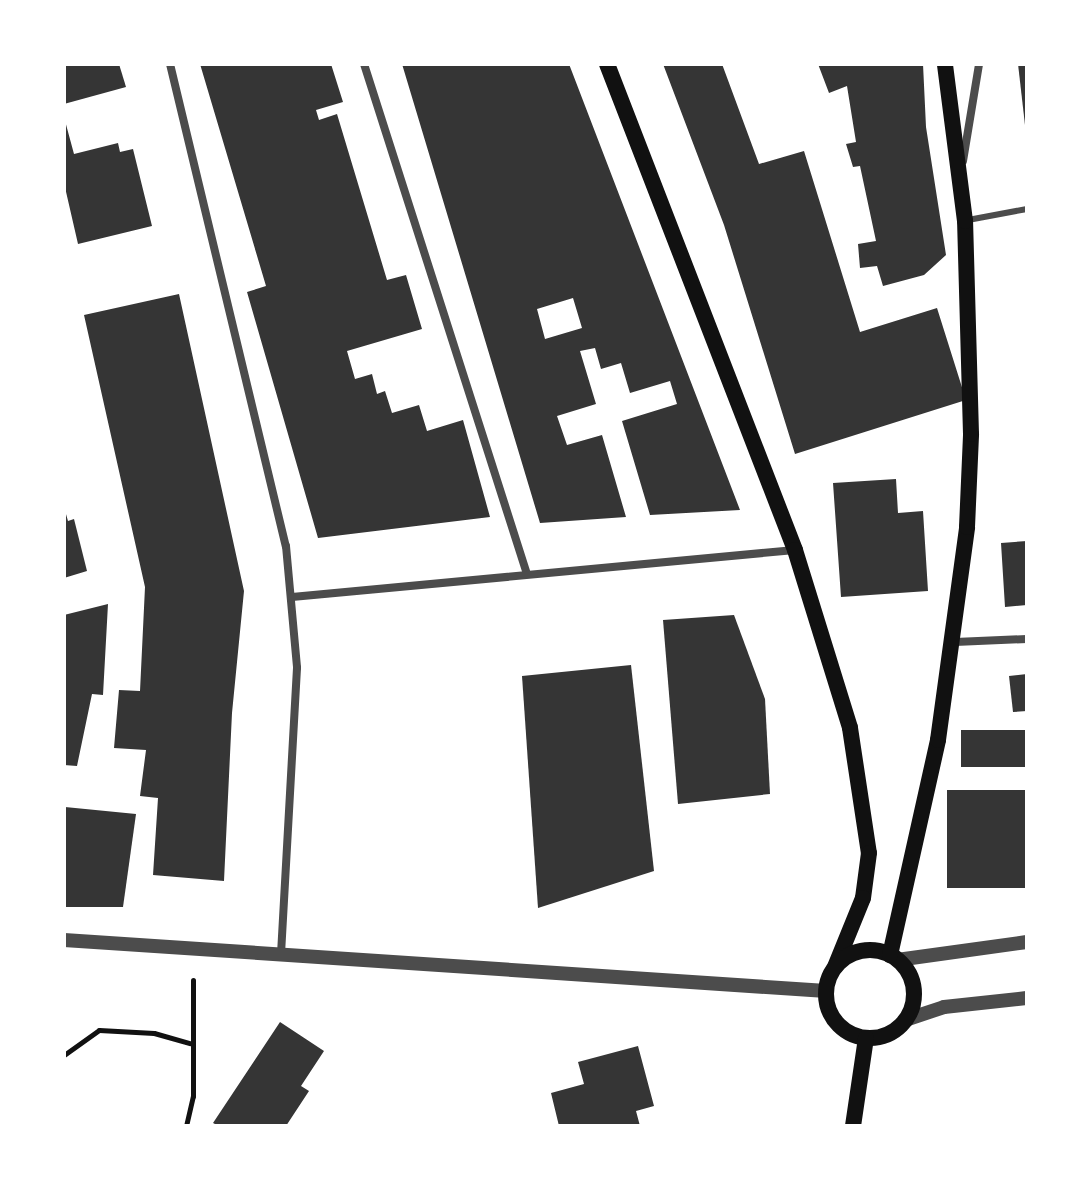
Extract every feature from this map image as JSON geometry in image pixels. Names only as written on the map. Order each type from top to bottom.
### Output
[{"type":"main road","points":[[607,64],[795,550],[850,728],[868,830],[863,898],[826,991],[836,1023],[866,1038],[887,1035],[905,1020],[914,992],[894,958],[955,642],[971,434],[965,221],[945,64]]},
{"type":"main road","points":[[835,967],[860,951],[894,958]]},
{"type":"main road","points":[[853,1126],[866,1038]]},
{"type":"street","points":[[170,64],[277,501],[292,597],[297,668],[281,952]]},
{"type":"street","points":[[364,64],[527,574]]},
{"type":"street","points":[[961,174],[979,64]]},
{"type":"street","points":[[292,597],[795,550]]},
{"type":"street","points":[[955,642],[1027,639]]},
{"type":"street","points":[[64,940],[281,952],[826,991]]},
{"type":"street","points":[[894,958],[1027,942]]},
{"type":"street","points":[[905,1020],[944,1007],[1027,998]]},
{"type":"lane","points":[[965,221],[1027,209]]},
{"type":"path","points":[[186,1126],[193,1096],[190,1043],[196,947]]},
{"type":"path","points":[[64,1055],[99,1030],[154,1033],[190,1043]]},
{"type":"building","points":[[64,64],[119,64],[126,87],[64,104]]},
{"type":"building","points":[[200,64],[331,64],[343,102],[316,110],[319,120],[337,114],[387,280],[406,275],[422,329],[347,351],[355,379],[372,374],[377,394],[385,391],[392,413],[419,405],[427,431],[463,420],[490,517],[318,538],[247,292],[266,286]]},
{"type":"building","points":[[402,64],[569,64],[740,510],[650,515],[622,421],[677,404],[670,381],[630,393],[621,363],[601,369],[595,348],[580,351],[596,404],[557,416],[567,445],[602,435],[626,517],[540,523]],"holes":[[[573,298],[582,328],[545,339],[537,309]]]},
{"type":"building","points":[[663,64],[722,64],[759,164],[804,151],[860,332],[937,308],[966,400],[795,454],[724,225]]},
{"type":"building","points":[[818,64],[923,64],[926,127],[946,255],[924,275],[883,286],[877,266],[860,268],[858,244],[876,241],[860,166],[853,167],[846,144],[856,142],[847,86],[829,93]]},
{"type":"building","points":[[1018,64],[1027,64],[1027,125],[1025,125]]},
{"type":"building","points":[[64,117],[74,154],[118,143],[120,152],[133,149],[152,226],[78,244],[64,183]]},
{"type":"building","points":[[179,294],[244,591],[232,713],[224,881],[153,875],[158,798],[140,796],[146,750],[114,748],[119,690],[140,691],[145,587],[84,315]]},
{"type":"building","points":[[896,479],[898,513],[923,511],[928,591],[841,597],[833,483]]},
{"type":"building","points":[[64,507],[68,521],[74,519],[87,571],[64,578]]},
{"type":"building","points":[[1027,541],[1027,605],[1005,607],[1001,543]]},
{"type":"building","points":[[108,604],[103,695],[92,694],[77,766],[64,765],[64,615]]},
{"type":"building","points":[[734,615],[765,699],[770,794],[678,804],[663,620]]},
{"type":"building","points":[[631,665],[654,871],[538,908],[522,676]]},
{"type":"building","points":[[1027,674],[1027,711],[1013,712],[1009,676]]},
{"type":"building","points":[[961,730],[1027,730],[1027,767],[961,767]]},
{"type":"building","points":[[947,790],[1027,790],[1027,888],[947,888]]},
{"type":"building","points":[[65,807],[136,814],[123,907],[64,907]]},
{"type":"building","points":[[280,1022],[324,1051],[301,1086],[309,1091],[286,1126],[219,1126],[213,1123]]},
{"type":"building","points":[[638,1046],[654,1106],[636,1111],[640,1126],[559,1126],[551,1093],[584,1084],[578,1062]]}]
